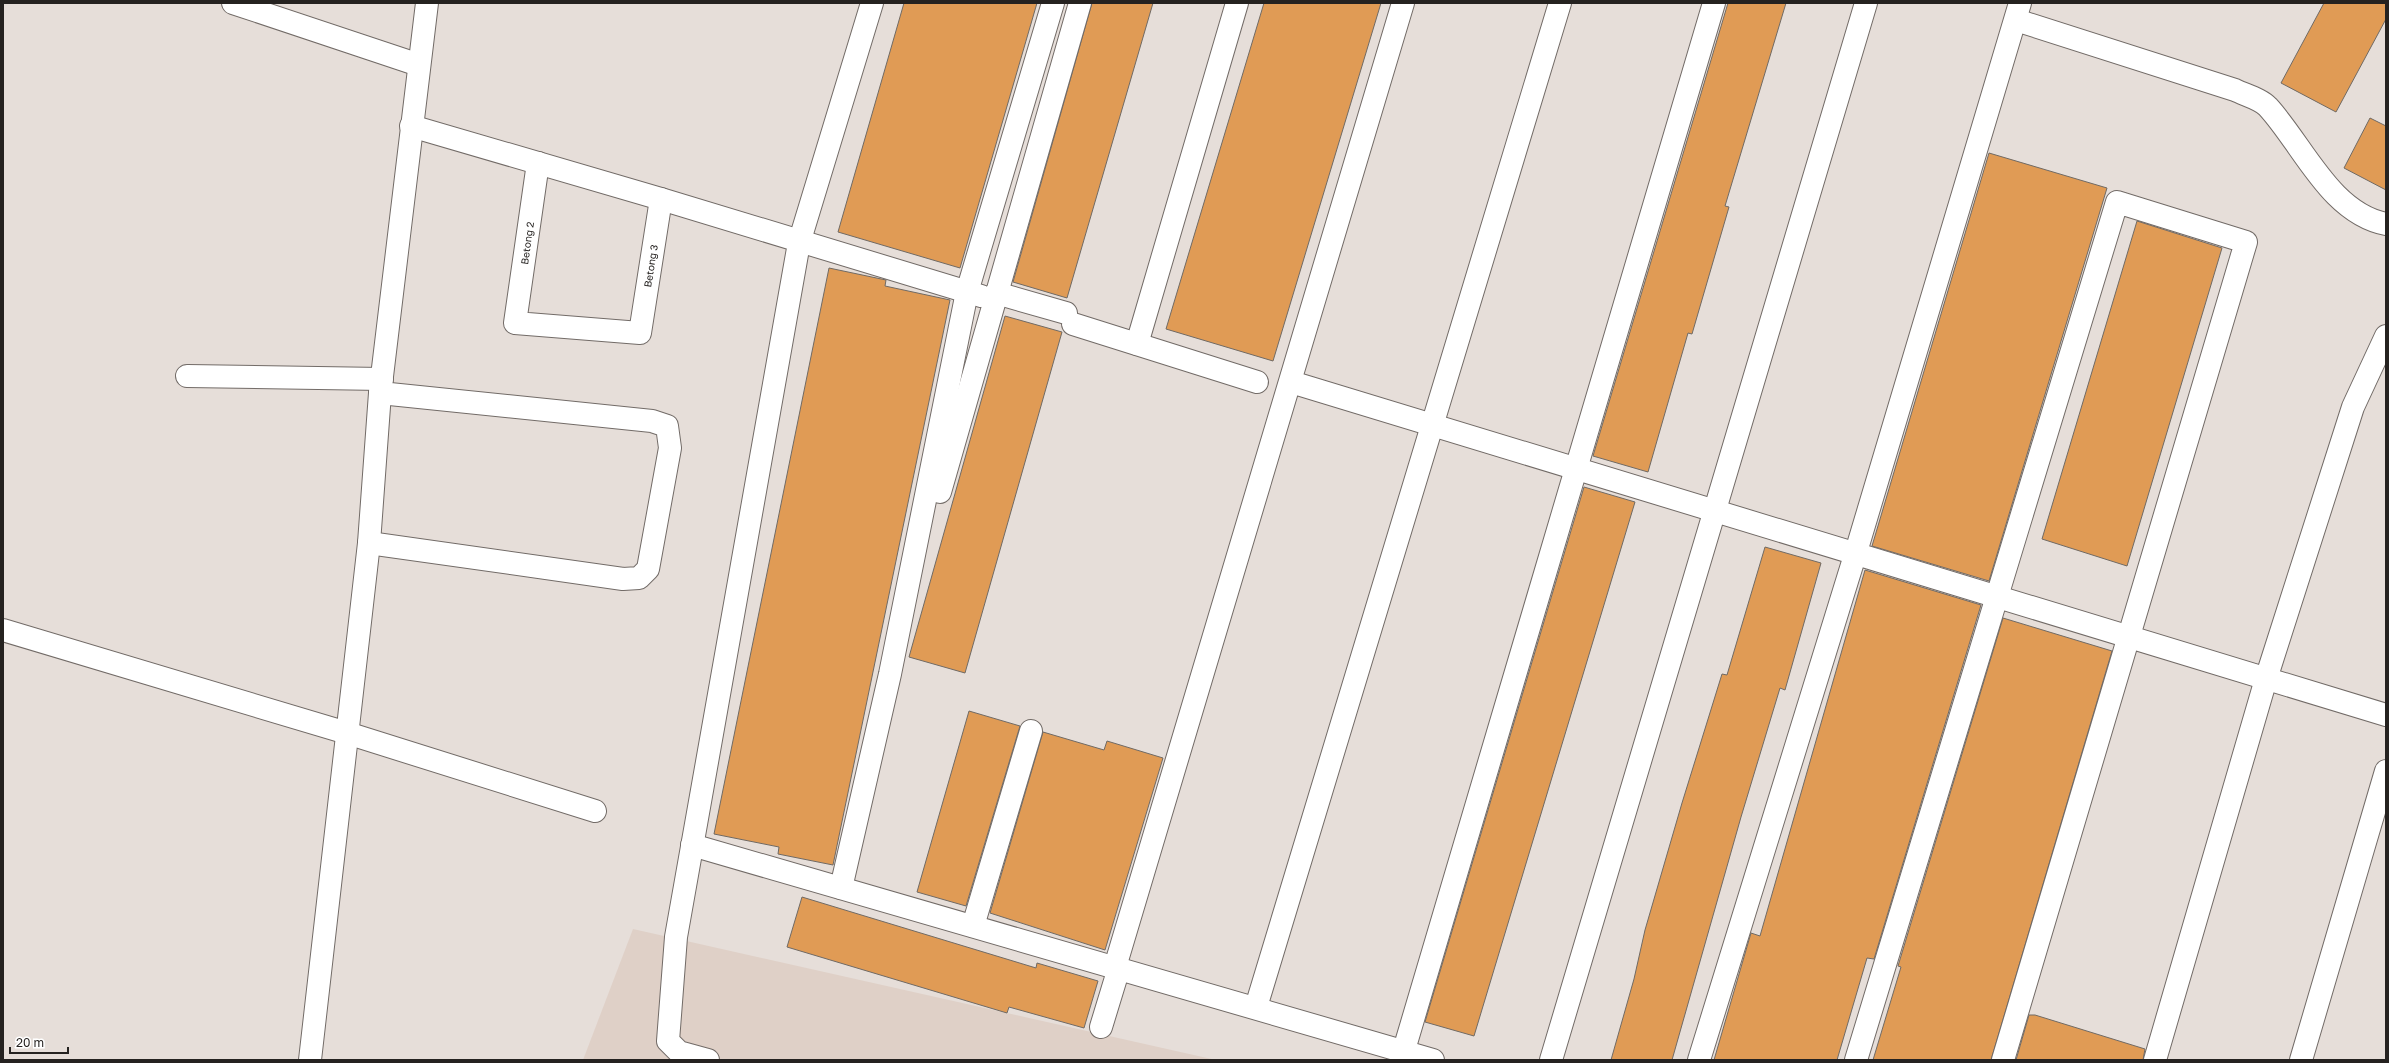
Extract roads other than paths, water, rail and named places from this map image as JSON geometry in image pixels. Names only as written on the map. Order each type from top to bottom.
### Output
[{"type":"street","points":[[233,3],[419,65]]},
{"type":"street","points":[[310,1060],[369,543],[381,386],[411,126],[427,3]]},
{"type":"street","points":[[708,1060],[679,1052],[668,1041],[676,937],[801,236],[872,3]]},
{"type":"street","points":[[841,888],[890,674],[969,285],[1053,3]]},
{"type":"street","points":[[890,674],[996,293],[1080,3]]},
{"type":"street","points":[[1137,344],[1237,3]]},
{"type":"street","points":[[1101,1027],[1117,967],[1403,3]]},
{"type":"street","points":[[1256,1007],[1560,3]]},
{"type":"street","points":[[1402,1055],[1714,3]]},
{"type":"street","points":[[1551,1060],[1713,510],[1866,3]]},
{"type":"street","points":[[1699,1060],[1856,552],[2018,11],[2235,90],[2267,105],[2307,160],[2345,204],[2378,223],[2386,224]]},
{"type":"street","points":[[411,126],[661,199],[801,236],[996,293],[1069,318],[1137,344],[1257,382]]},
{"type":"street","name":"Betong 2","points":[[538,163],[515,323],[640,333]]},
{"type":"street","name":"Betong 3","points":[[640,333],[661,199]]},
{"type":"street","points":[[1856,1060],[2118,202],[2246,242],[2003,1060]]},
{"type":"street","points":[[2155,1060],[2266,679],[2353,407],[2386,336]]},
{"type":"street","points":[[187,376],[381,386],[652,421],[667,426],[670,448],[648,569],[639,578],[623,579],[369,543]]},
{"type":"street","points":[[1291,382],[1856,552],[1997,598],[2386,715]]},
{"type":"street","points":[[3,630],[347,733],[595,811]]},
{"type":"street","points":[[973,926],[1031,730]]},
{"type":"street","points":[[2301,1060],[2386,771]]},
{"type":"street","points":[[692,845],[1256,1007],[1402,1055],[1433,1060]]}]
